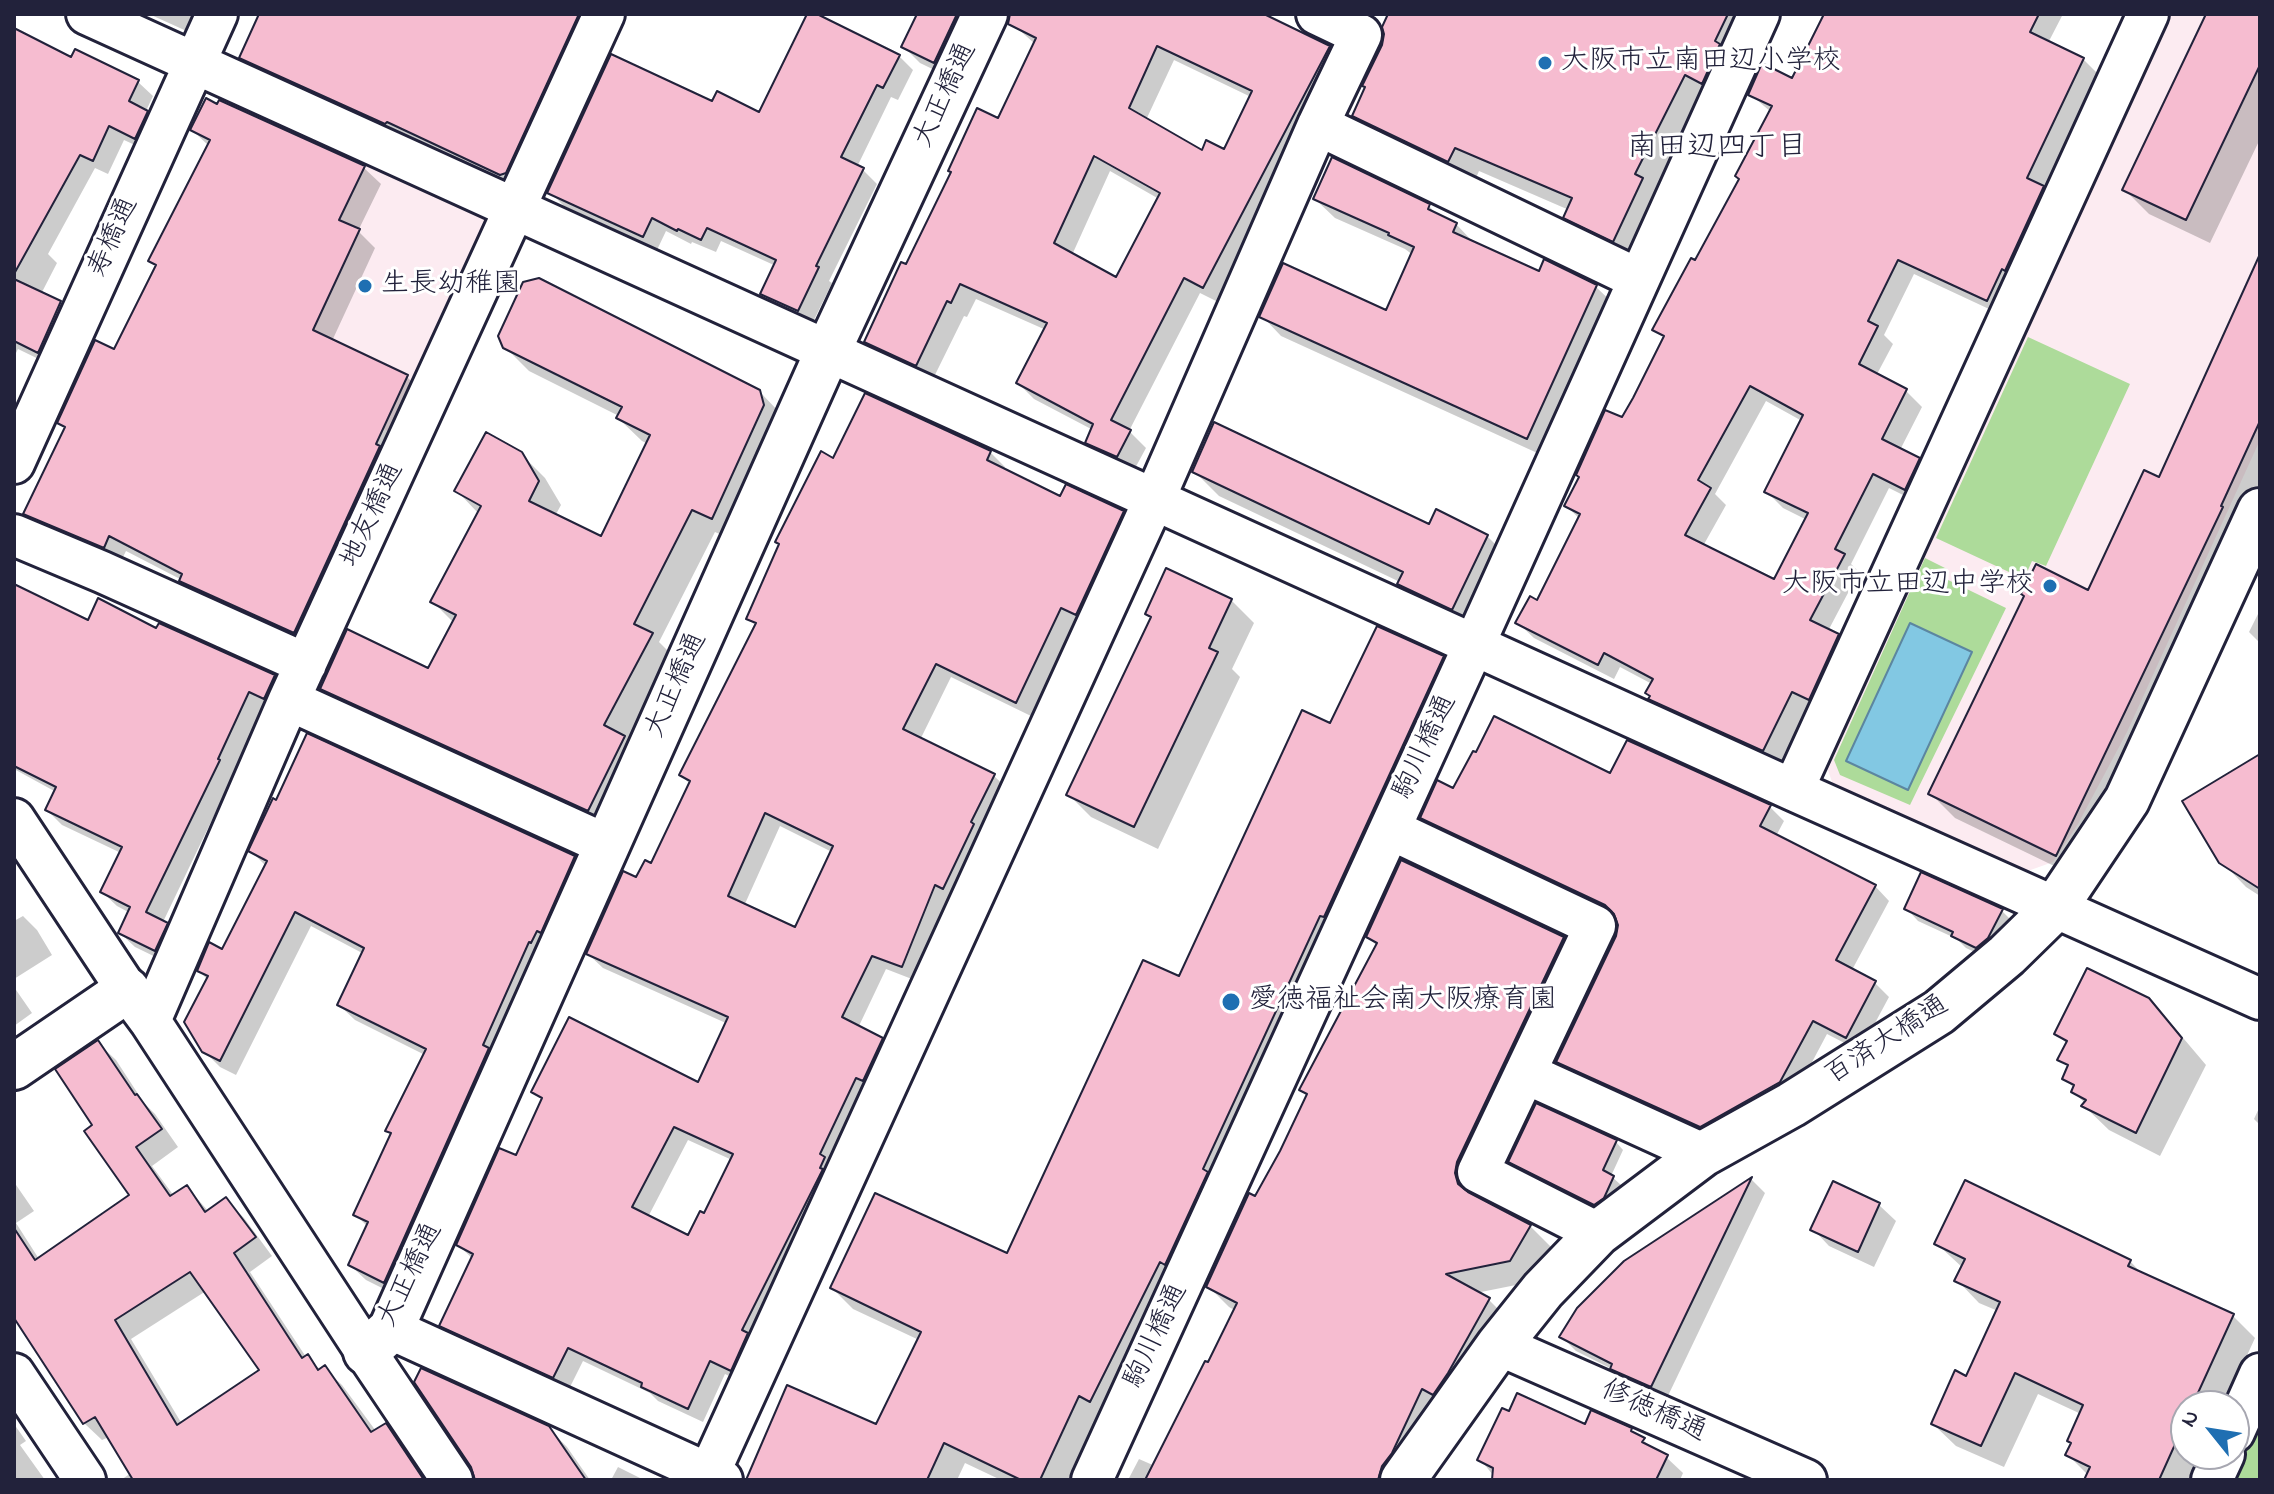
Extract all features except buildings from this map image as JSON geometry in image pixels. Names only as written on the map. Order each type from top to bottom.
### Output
[{"type":"street","points":[[87,14],[2054,909],[2260,999]]},
{"type":"street","name":"寿橋通","points":[[14,463],[217,14]]},
{"type":"street","name":"地友橋通","points":[[138,1006],[306,664],[604,14]]},
{"type":"street","name":"大正橋通","points":[[378,1341],[607,845],[828,351],[985,14]]},
{"type":"street","points":[[378,1341],[712,1478],[1361,35],[1317,14]]},
{"type":"street","name":"駒川橋通","points":[[1092,1480],[1759,14]]},
{"type":"street","points":[[1793,790],[2148,14]]},
{"type":"street","points":[[1318,125],[1638,279]]},
{"type":"street","name":"百済大橋通","points":[[1403,1480],[1499,1345],[1543,1290],[1598,1233],[1703,1154],[1791,1105],[1939,1012],[2007,955],[2054,909],[2127,800],[2260,511]]},
{"type":"street","points":[[14,535],[306,664]]},
{"type":"street","points":[[289,700],[607,845]]},
{"type":"street","points":[[14,819],[138,1006],[378,1341],[452,1480]]},
{"type":"street","points":[[1390,829],[1595,926],[1478,1172],[1598,1233]]},
{"type":"street","points":[[14,1067],[138,1006]]},
{"type":"street","points":[[1525,1073],[1703,1154]]},
{"type":"street","name":"修徳橋通","points":[[1499,1345],[1806,1480]]},
{"type":"street","points":[[14,1374],[85,1480]]},
{"type":"street","points":[[2250,1396],[2260,1374]]},
{"type":"shaded area","name":"大阪市立田辺中学校","points":[[2166,14],[2260,14],[2260,440],[2127,732],[2078,824],[2053,862],[2025,872],[1833,785],[1826,764]]},
{"type":"shaded area","name":"生長幼稚園","points":[[331,137],[500,214],[398,436],[232,358]]},
{"type":"green space","points":[[2028,337],[2130,384],[2046,566],[2032,561],[2024,579],[1936,538]]},
{"type":"green space","points":[[1925,558],[1947,569],[1944,578],[2006,608],[1910,805],[1840,775],[1834,760]]},
{"type":"green space","points":[[2260,1420],[2260,1480],[2232,1480],[2237,1470],[2250,1470],[2250,1441]]},
{"type":"water","points":[[1910,623],[1972,652],[1908,790],[1846,761]]},
{"type":"place","name":"大阪市立南田辺小学校","points":[[1545,63]]},
{"type":"place","name":"生長幼稚園","points":[[365,286]]},
{"type":"place","name":"大阪市立田辺中学校","points":[[2050,586]]},
{"type":"place","name":"愛徳福祉会南大阪療育園","points":[[1231,1002]]},
{"type":"district","name":"南田辺四丁目","points":[[1717,150]]}]
